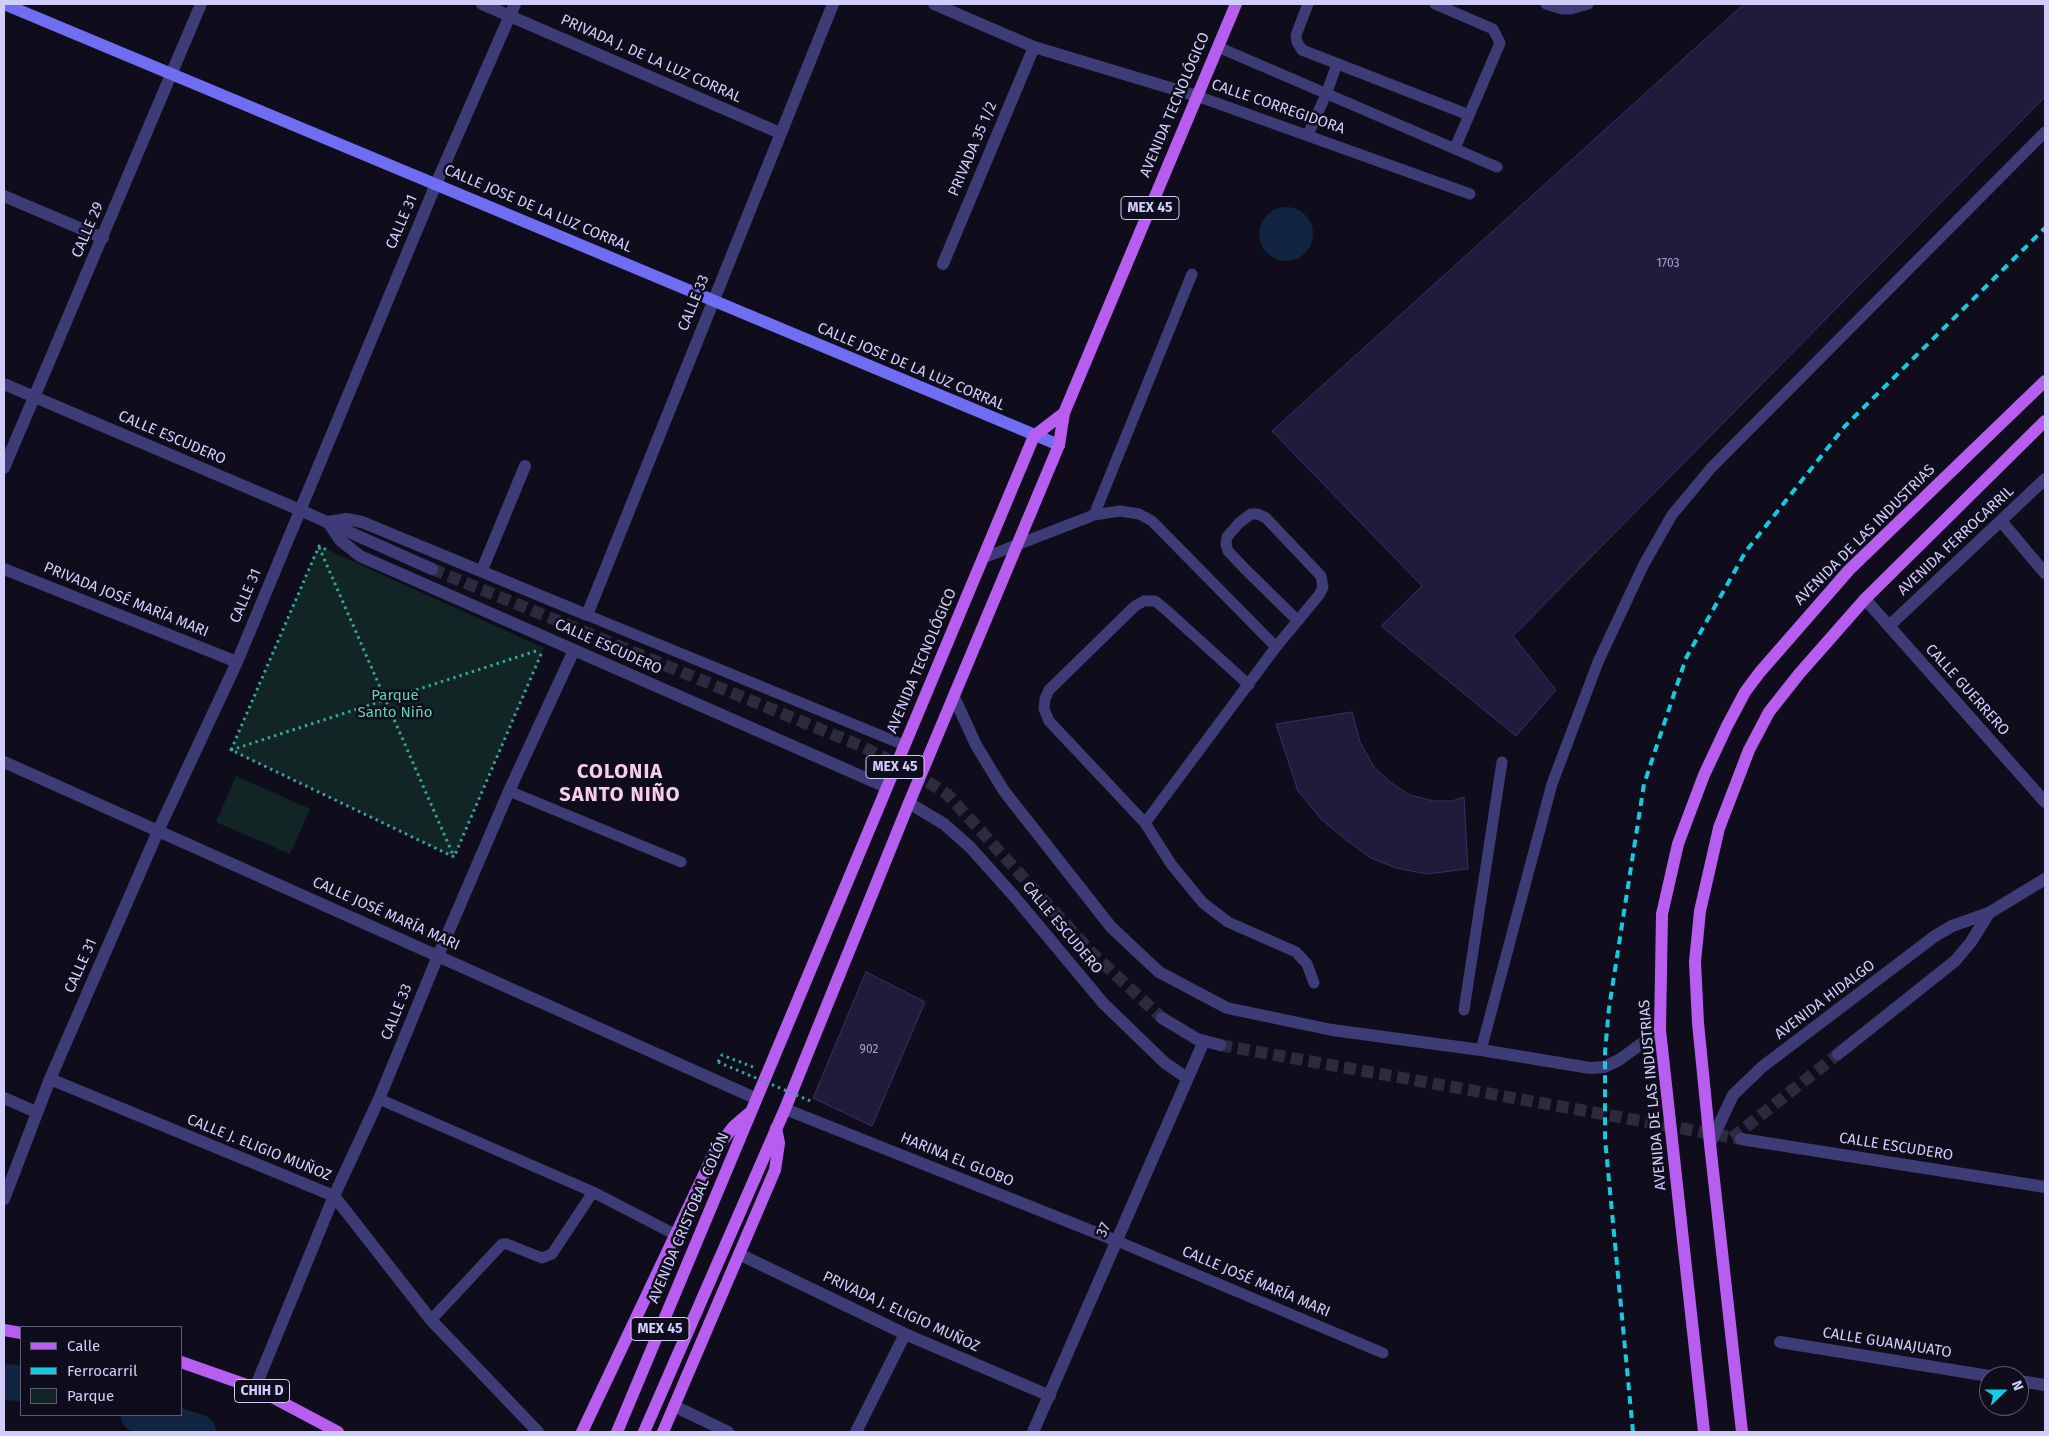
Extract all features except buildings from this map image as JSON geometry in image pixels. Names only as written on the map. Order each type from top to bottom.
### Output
[{"type":"main road","name":"CALLE JOSE DE LA LUZ CORRAL","points":[[4,4],[26,8],[170,74],[1059,445]]},
{"type":"main road","name":"AVENIDA TECNOLÓGICO","points":[[785,1109],[909,803],[1059,445],[1064,413],[1236,4]]},
{"type":"main road","name":"AVENIDA DE LAS INDUSTRIAS","points":[[1704,1432],[1660,1030],[1662,914],[1678,844],[1704,775],[1745,692],[1807,616],[1849,570],[2045,381]]},
{"type":"main road","name":"AVENIDA TECNOLÓGICO","points":[[755,1098],[1034,436],[1064,413]]},
{"type":"main road","points":[[1742,1432],[1710,1144],[1698,1023],[1695,962],[1700,911],[1719,828],[1749,750],[1769,712],[1864,600],[2045,421]]},
{"type":"main road","name":"AVENIDA CRISTOBAL COLÓN","points":[[617,1432],[755,1098]]},
{"type":"main road","name":"MEX 45","points":[[644,1432],[727,1238],[785,1109]]},
{"type":"main road","points":[[582,1432],[716,1149],[734,1126],[750,1112]]},
{"type":"main road","points":[[663,1432],[775,1170],[779,1143],[776,1128]]},
{"type":"main road","points":[[4,1330],[20,1333]]},
{"type":"main road","name":"CHIH D","points":[[182,1362],[255,1388],[338,1432]]},
{"type":"street","name":"CALLE 29","points":[[4,468],[36,398],[170,74],[201,4]]},
{"type":"street","name":"PRIVADA J. DE LA LUZ CORRAL","points":[[482,4],[512,9],[780,133]]},
{"type":"street","name":"CALLE 33","points":[[587,615],[712,300],[833,4]]},
{"type":"street","name":"CALLE CORREGIDORA","points":[[934,4],[1034,47],[1197,96]]},
{"type":"street","name":"CALLE 31","points":[[4,1199],[50,1079],[159,829],[237,662],[436,184],[512,9]]},
{"type":"street","name":"PRIVADA 35 1/2","points":[[943,264],[1034,47]]},
{"type":"street","points":[[4,196],[103,238]]},
{"type":"street","name":"CALLE ESCUDERO","points":[[4,384],[432,568]]},
{"type":"street","points":[[482,570],[525,466]]},
{"type":"street","name":"AVENIDA FERROCARRIL","points":[[1889,626],[2045,479]]},
{"type":"street","points":[[328,522],[346,519],[362,522],[587,615]]},
{"type":"street","points":[[2001,521],[2045,573]]},
{"type":"street","name":"CALLE ESCUDERO","points":[[328,522],[340,540],[360,556],[886,787]]},
{"type":"street","name":"PRIVADA JOSÉ MARÍA MARI","points":[[4,569],[237,662]]},
{"type":"street","name":"CALLE GUERRERO","points":[[1864,600],[2045,802]]},
{"type":"street","name":"CALLE 33","points":[[255,1388],[334,1196],[379,1099],[509,791],[574,650]]},
{"type":"street","points":[[954,697],[976,745],[1004,791],[1110,927],[1159,972],[1227,1008],[1332,1030],[1480,1050],[1590,1068],[1604,1067],[1619,1060],[1660,1030]]},
{"type":"street","name":"CALLE JOSÉ MARÍA MARI","points":[[4,762],[159,829],[755,1098]]},
{"type":"street","name":"CALLE ESCUDERO","points":[[909,803],[944,824],[970,847],[1103,1003],[1165,1063],[1187,1078]]},
{"type":"street","name":"AVENIDA HIDALGO","points":[[1710,1144],[1732,1095],[1757,1072],[1935,936],[1952,926],[1989,913],[2045,880]]},
{"type":"street","name":"AVENIDA HIDALGO","points":[[1838,1054],[1955,961],[1968,946],[1989,913]]},
{"type":"street","points":[[1162,1018],[1204,1041],[1220,1045]]},
{"type":"street","name":"37","points":[[1033,1432],[1204,1041]]},
{"type":"street","name":"CALLE J. ELIGIO MUÑOZ","points":[[50,1079],[334,1196],[431,1320],[538,1432]]},
{"type":"street","points":[[4,1098],[36,1112]]},
{"type":"street","name":"HARINA EL GLOBO","points":[[785,1109],[1116,1242]]},
{"type":"street","name":"CALLE ESCUDERO","points":[[1741,1139],[2045,1187]]},
{"type":"street","name":"PRIVADA J. ELIGIO MUÑOZ","points":[[739,1254],[905,1334],[1050,1396]]},
{"type":"street","points":[[856,1432],[905,1334]]},
{"type":"street","name":"CALLE GUANAJUATO","points":[[1780,1342],[1979,1374]]},
{"type":"street","points":[[2029,1383],[2045,1385]]},
{"type":"street","points":[[674,1406],[728,1432]]},
{"type":"lane","points":[[1308,4],[1296,35],[1297,42],[1302,50],[1469,115]]},
{"type":"lane","points":[[1435,4],[1493,29],[1498,37],[1499,50],[1455,148]]},
{"type":"lane","points":[[1546,4],[1562,9],[1571,9],[1588,4]]},
{"type":"lane","points":[[1218,47],[1327,92],[1497,167]]},
{"type":"lane","points":[[1308,135],[1337,64]]},
{"type":"lane","name":"CALLE CORREGIDORA","points":[[1197,96],[1470,194]]},
{"type":"lane","points":[[1480,1050],[1552,784],[1598,662],[1644,564],[1672,515],[1711,468],[2045,132]]},
{"type":"lane","points":[[1094,515],[1192,274]]},
{"type":"lane","points":[[983,558],[1094,515],[1130,512],[1152,521],[1276,648]]},
{"type":"lane","points":[[1145,823],[1276,648],[1298,621],[1319,595],[1323,587],[1320,576],[1266,518],[1251,514],[1227,537],[1228,551],[1298,621]]},
{"type":"lane","points":[[1249,685],[1165,609],[1155,601],[1144,601],[1135,606],[1049,690],[1045,699],[1044,709],[1049,721],[1145,823],[1171,864],[1203,903],[1228,922],[1296,952],[1307,964],[1314,983]]},
{"type":"lane","points":[[587,615],[904,745]]},
{"type":"lane","points":[[1464,1010],[1502,762]]},
{"type":"lane","points":[[509,791],[681,862]]},
{"type":"lane","points":[[379,1099],[593,1192],[676,1235]]},
{"type":"lane","points":[[431,1320],[502,1244],[507,1244],[542,1258],[552,1254],[593,1192]]},
{"type":"lane","name":"CALLE JOSÉ MARÍA MARI","points":[[1116,1242],[1383,1353]]},
{"type":"path","points":[[319,546],[328,550]]},
{"type":"path","points":[[319,546],[454,858]]},
{"type":"path","points":[[231,750],[319,546]]},
{"type":"path","points":[[231,750],[544,648],[454,858]]},
{"type":"path","points":[[231,750],[454,858]]},
{"type":"path","points":[[766,1072],[722,1055],[718,1062],[813,1102]]},
{"type":"green space","name":"Parque Santo Niño","points":[[319,546],[544,648],[454,857],[231,750]]},
{"type":"green space","points":[[236,776],[310,809],[290,854],[216,822]]},
{"type":"water","points":[[1286,207],[1296,209],[1305,215],[1311,224],[1313,234],[1311,244],[1305,253],[1296,259],[1286,261],[1276,259],[1267,253],[1261,244],[1259,234],[1261,224],[1267,215],[1276,209]]},
{"type":"waterway","points":[[4,1382],[20,1383]]},
{"type":"waterway","points":[[142,1416],[198,1432]]},
{"type":"tunnel","points":[[432,569],[861,746],[909,770],[947,794],[1092,953],[1162,1018]]},
{"type":"tunnel","points":[[1220,1045],[1741,1139]]},
{"type":"tunnel","points":[[1732,1138],[1838,1054]]},
{"type":"railway","points":[[1633,1432],[1605,1139],[1605,1052],[1609,1008],[1644,784],[1686,658],[1746,551],[1845,426],[2045,228]]},
{"type":"district","name":"COLONIA SANTO NIÑO","points":[[620,784]]}]
